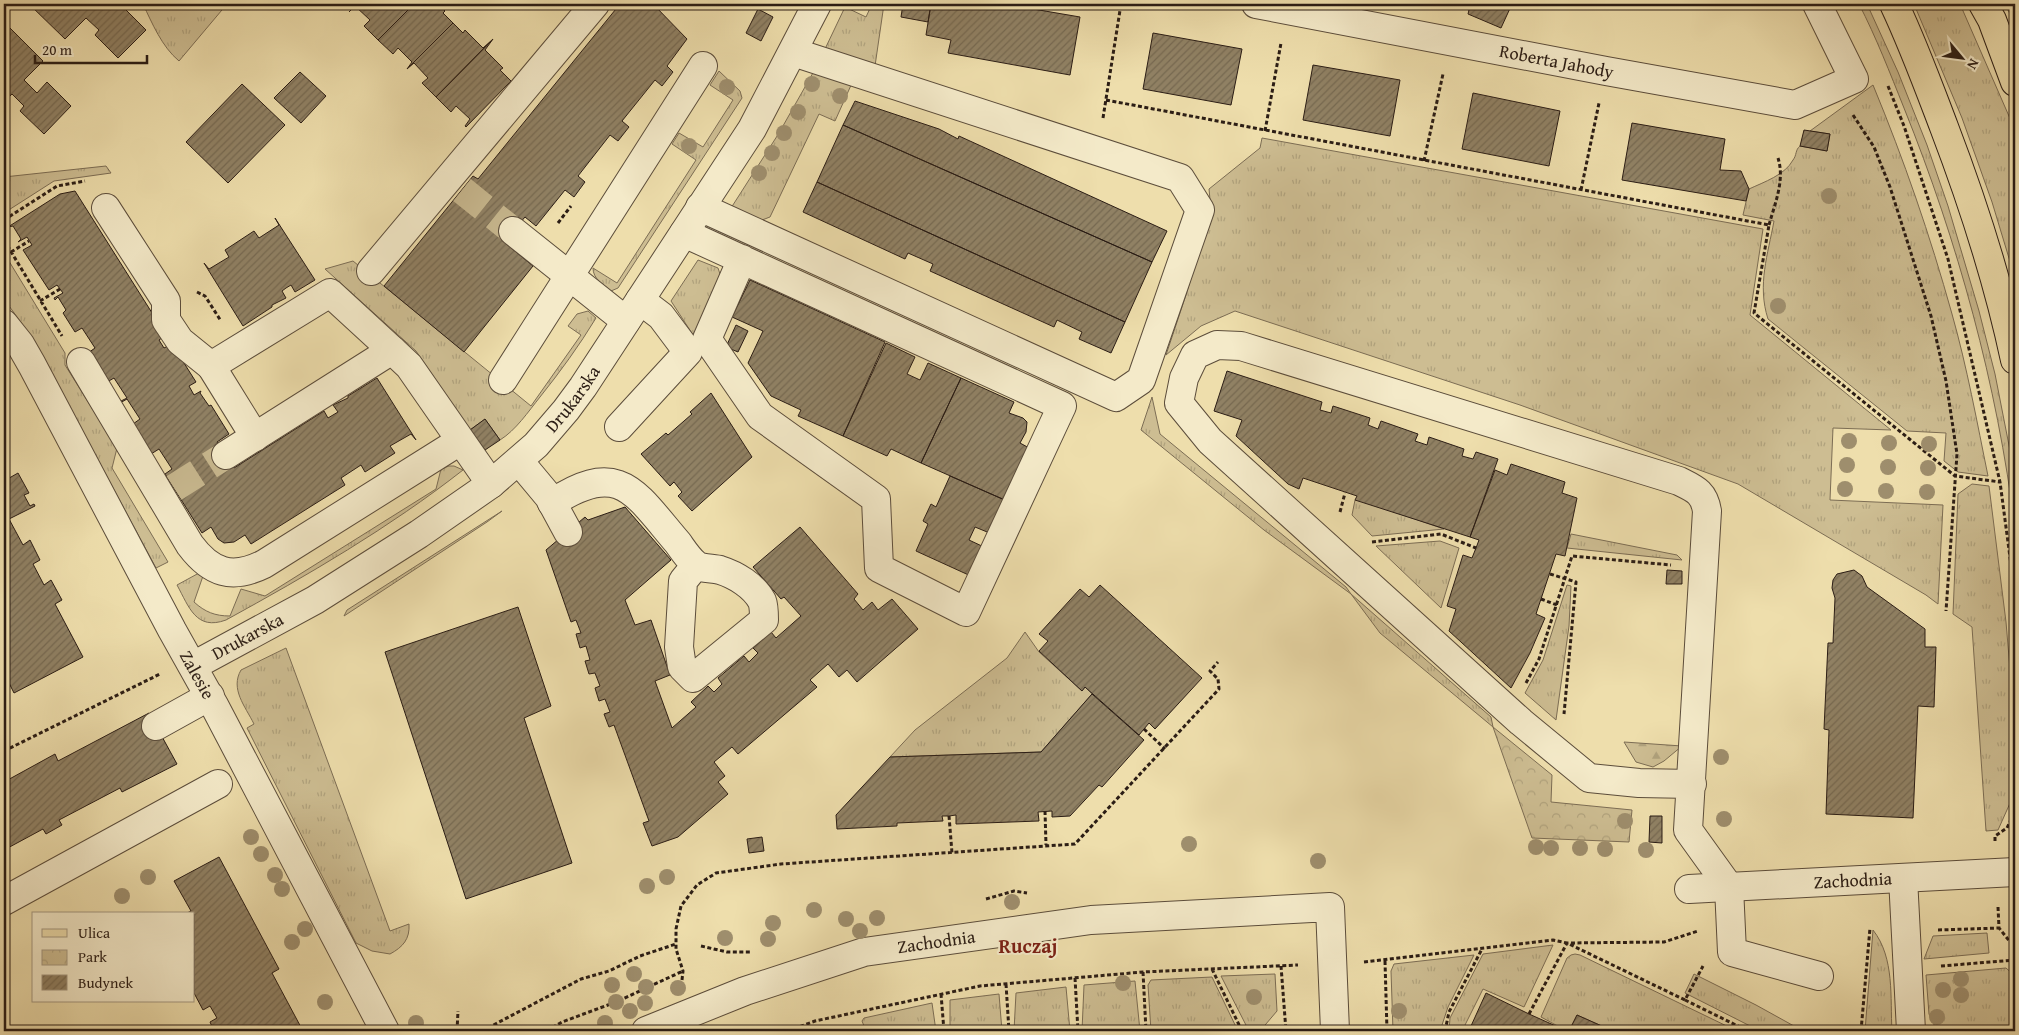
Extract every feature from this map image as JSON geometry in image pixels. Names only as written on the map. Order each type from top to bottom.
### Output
[{"type":"main road","points":[[1894,4],[1912,42],[1973,204],[2004,308],[2015,360]]},
{"type":"main road","points":[[1983,4],[1992,20],[2015,82]]},
{"type":"street","points":[[372,271],[455,184],[595,4]]},
{"type":"street","name":"Drukarska","points":[[193,666],[324,595],[419,534],[491,484],[519,461],[566,410],[752,129],[817,4]]},
{"type":"street","name":"Roberta Jahody","points":[[1256,4],[1795,106],[1844,84]]},
{"type":"street","points":[[1817,4],[1844,84]]},
{"type":"street","points":[[700,208],[1116,397],[1141,380],[1200,210],[1180,178],[793,52]]},
{"type":"street","points":[[503,380],[703,66]]},
{"type":"street","points":[[106,208],[166,301],[166,320],[180,341],[211,366],[254,436]]},
{"type":"street","points":[[513,231],[570,276],[633,310],[661,316],[688,352],[618,427]]},
{"type":"street","points":[[684,233],[742,259],[1062,406],[966,612],[879,568],[876,499],[760,416],[707,339],[742,259]]},
{"type":"street","points":[[211,366],[330,293],[409,366],[491,484]]},
{"type":"street","name":"Zalesie","points":[[4,324],[20,344],[32,365],[172,630],[210,696],[385,1031]]},
{"type":"street","points":[[1692,784],[1639,783],[1589,778],[1514,715],[1210,441],[1178,403],[1184,378],[1194,355],[1217,345],[1241,346],[1679,481],[1696,490],[1705,499],[1707,511],[1692,784],[1688,830],[1729,887],[1729,923],[1732,952],[1819,976]]},
{"type":"street","points":[[226,455],[392,350]]},
{"type":"street","points":[[73,351],[167,492],[190,545],[204,561],[232,574],[244,573],[264,564],[460,441]]},
{"type":"street","points":[[519,461],[552,503],[568,532]]},
{"type":"street","points":[[552,503],[590,483],[599,481],[623,486],[638,496],[696,566]]},
{"type":"street","points":[[156,726],[210,696]]},
{"type":"street","points":[[4,901],[218,784]]},
{"type":"street","name":"Zachodnia","points":[[1689,888],[2015,872]]},
{"type":"street","points":[[1903,878],[1911,1031]]},
{"type":"street","name":"Zachodnia","points":[[646,1031],[745,991],[864,952],[1090,920],[1330,907],[1332,964]]},
{"type":"street","points":[[1332,964],[1335,1031]]},
{"type":"path","points":[[1098,150],[1122,4]]},
{"type":"path","points":[[1264,131],[1287,10]]},
{"type":"path","points":[[1424,161],[1450,41]]},
{"type":"path","points":[[1581,190],[1606,71]]},
{"type":"path","points":[[1886,82],[1904,126],[1948,259],[1975,366],[2000,482],[2015,595]]},
{"type":"path","points":[[1844,84],[1874,147],[1890,187],[1931,316],[1946,381],[1957,454],[1946,611]]},
{"type":"path","points":[[1106,100],[1769,225]]},
{"type":"path","points":[[1778,158],[1781,168],[1781,181],[1769,225],[1754,313],[1955,476],[2000,482]]},
{"type":"path","points":[[4,220],[56,186],[92,180]]},
{"type":"path","points":[[4,240],[40,301],[73,351]]},
{"type":"path","points":[[11,252],[29,241]]},
{"type":"path","points":[[40,301],[60,289]]},
{"type":"path","points":[[1338,520],[1345,493]]},
{"type":"path","points":[[1340,512],[1346,516]]},
{"type":"path","points":[[1367,537],[1372,542],[1441,534],[1476,548]]},
{"type":"path","points":[[1522,690],[1539,659],[1572,556],[1704,567]]},
{"type":"path","points":[[1550,574],[1576,582],[1564,715]]},
{"type":"path","points":[[1541,599],[1557,605]]},
{"type":"path","points":[[682,984],[683,971],[676,944],[676,929],[681,906],[698,885],[716,873],[781,864],[1075,844],[1219,689],[1218,679],[1210,671],[1218,662]]},
{"type":"path","points":[[4,751],[163,672]]},
{"type":"path","points":[[1144,729],[1165,749]]},
{"type":"path","points":[[1045,811],[1046,845]]},
{"type":"path","points":[[1995,841],[1994,836],[2007,828],[2015,811]]},
{"type":"path","points":[[949,816],[952,853]]},
{"type":"path","points":[[1861,1031],[1874,880]]},
{"type":"path","points":[[1998,901],[1999,928],[2015,948]]},
{"type":"path","points":[[788,1031],[815,1021],[980,986],[1143,972],[1384,961],[1553,940],[1567,943],[1664,942],[1729,923]]},
{"type":"path","points":[[1905,931],[1999,928]]},
{"type":"path","points":[[1567,943],[1748,1031]]},
{"type":"path","points":[[1529,1014],[1567,943]]},
{"type":"path","points":[[482,1031],[581,979],[609,971],[640,956],[676,944]]},
{"type":"path","points":[[1445,1031],[1449,1012],[1482,949]]},
{"type":"path","points":[[1685,1000],[1701,967],[1732,952]]},
{"type":"path","points":[[1907,969],[2015,960]]},
{"type":"path","points":[[1384,961],[1387,1031]]},
{"type":"path","points":[[1281,966],[1286,1031]]},
{"type":"path","points":[[1212,969],[1242,1031]]},
{"type":"path","points":[[547,1031],[562,1022],[616,1002],[683,971]]},
{"type":"path","points":[[1143,972],[1146,1031]]},
{"type":"path","points":[[1075,978],[1078,1031]]},
{"type":"path","points":[[1006,984],[1009,1031]]},
{"type":"path","points":[[942,994],[944,1031]]},
{"type":"path","points":[[457,1031],[458,1011]]},
{"type":"green space","points":[[143,4],[227,4],[179,61],[167,49]]},
{"type":"green space","points":[[872,4],[884,4],[875,66],[825,49],[845,7],[866,17]]},
{"type":"green space","points":[[1859,4],[1867,4],[1898,72],[1927,145],[1948,206],[1979,311],[1995,374],[2015,476],[2015,528],[1998,420],[1973,314],[1958,262],[1924,159],[1883,55]]},
{"type":"green space","points":[[1914,4],[1960,4],[2012,123],[2015,133],[2015,278],[1992,202],[1962,118]]},
{"type":"green space","points":[[2005,4],[2015,4],[2015,24]]},
{"type":"green space","points":[[719,71],[740,91],[742,98],[618,288],[611,291],[597,278],[593,268],[617,283],[696,160],[672,144],[679,133],[703,147],[733,100],[710,85]]},
{"type":"green space","points":[[814,71],[852,83],[835,121],[819,114],[770,217],[762,220],[731,208],[779,133]]},
{"type":"green space","points":[[1873,85],[1916,198],[1944,285],[1962,354],[1988,476],[1958,472],[1944,461],[1946,433],[1907,431],[1768,319],[1763,294],[1763,282],[1774,221],[1743,215],[1749,189],[1774,178],[1785,170],[1800,146],[1827,151],[1830,134],[1810,131]]},
{"type":"green space","points":[[1262,138],[1763,229],[1750,315],[1891,430],[1833,428],[1830,500],[1943,505],[1938,604],[1926,595],[1738,484],[1520,405],[1235,311],[1201,326],[1166,355],[1211,210],[1209,189],[1260,148]]},
{"type":"green space","points":[[106,166],[111,173],[54,181],[4,213],[4,177]]},
{"type":"green space","points":[[4,253],[65,353],[65,365],[117,448],[112,468],[168,562],[156,568],[33,339],[4,299]]},
{"type":"green space","points":[[698,260],[718,268],[723,283],[697,341],[671,301]]},
{"type":"green space","points":[[353,261],[531,406],[581,335],[568,326],[577,314],[588,311],[596,318],[569,359],[526,415],[517,426],[500,440],[485,419],[470,430],[416,351],[325,269]]},
{"type":"green space","points":[[1152,397],[1160,434],[1346,587],[1351,594],[1264,530],[1141,430]]},
{"type":"green space","points":[[449,466],[463,470],[406,512],[348,550],[226,620],[216,623],[200,620],[190,609],[177,585],[199,573],[203,576],[194,602],[210,613],[230,616],[241,589],[265,596],[436,489],[441,469]]},
{"type":"green space","points":[[1972,484],[1989,486],[2006,622],[2015,728],[2015,792],[1998,830],[1986,831],[1972,627],[1953,614],[1958,494]]},
{"type":"green space","points":[[1355,500],[1366,502],[1444,529],[1372,536],[1352,515]]},
{"type":"green space","points":[[502,511],[487,522],[344,616],[347,610]]},
{"type":"green space","points":[[1571,534],[1677,555],[1682,560],[1567,548]]},
{"type":"green space","points":[[1440,541],[1459,548],[1441,608],[1376,546]]},
{"type":"green space","points":[[1567,585],[1571,586],[1569,626],[1556,720],[1525,693],[1543,660]]},
{"type":"green space","points":[[1351,594],[1491,717],[1493,727],[1380,633]]},
{"type":"green space","points":[[1025,632],[1039,652],[1082,691],[1085,687],[1092,694],[1041,752],[890,757],[915,730],[1007,658]]},
{"type":"green space","points":[[286,648],[390,931],[409,924],[405,942],[390,954],[372,951],[356,943],[247,728],[254,724],[238,691],[238,677],[241,670]]},
{"type":"green space","points":[[1493,727],[1552,775],[1551,802],[1632,810],[1629,842],[1532,838]]},
{"type":"green space","points":[[1624,742],[1682,746],[1664,761],[1653,767],[1636,762]]},
{"type":"green space","points":[[1873,930],[1885,953],[1888,966],[1892,1031],[1865,1031]]},
{"type":"green space","points":[[1987,933],[1989,953],[1924,959],[1933,936]]},
{"type":"green space","points":[[1553,945],[1524,1007],[1483,989],[1465,1025],[1474,1031],[1449,1031],[1450,1018],[1483,954]]},
{"type":"green space","points":[[1575,954],[1737,1031],[1613,1031],[1577,1015],[1569,1031],[1567,1031],[1541,1017],[1567,958]]},
{"type":"green space","points":[[1474,955],[1448,1007],[1440,1031],[1393,1031],[1391,971],[1394,964]]},
{"type":"green space","points":[[2006,968],[2015,976],[2015,1031],[1937,1031],[1929,1014],[1926,975]]},
{"type":"green space","points":[[1275,974],[1277,1011],[1260,1031],[1249,1031],[1221,976]]},
{"type":"green space","points":[[1694,974],[1803,1031],[1760,1031],[1685,993]]},
{"type":"green space","points":[[1212,977],[1238,1031],[1207,1031],[1206,1028],[1151,1031],[1148,985],[1151,980]]},
{"type":"green space","points":[[1135,981],[1140,1031],[1082,1031],[1084,985]]},
{"type":"green space","points":[[1066,987],[1070,1031],[1014,1031],[1016,993]]},
{"type":"green space","points":[[999,994],[1002,1031],[950,1031],[950,1000]]},
{"type":"green space","points":[[932,1003],[936,1031],[921,1028],[866,1031],[862,1021],[864,1018]]},
{"type":"building","points":[[29,4],[120,4],[146,30],[118,58],[95,35],[99,30],[86,18],[65,39]]},
{"type":"building","points":[[357,4],[414,4],[378,40],[364,26],[370,20],[355,6]]},
{"type":"building","points":[[414,4],[438,4],[445,11],[443,13],[453,23],[407,69],[412,62],[398,48],[393,54],[378,40]]},
{"type":"building","points":[[620,4],[653,4],[687,39],[667,66],[673,72],[662,86],[655,80],[622,121],[629,127],[618,141],[610,135],[578,176],[585,182],[574,197],[565,190],[536,226],[525,217],[504,242],[533,266],[464,352],[384,286],[473,176],[478,179]]},
{"type":"building","points":[[903,4],[931,4],[928,22],[901,17]]},
{"type":"building","points":[[931,4],[1004,4],[1080,17],[1070,75],[948,53],[951,40],[926,35]]},
{"type":"building","points":[[1455,4],[1512,4],[1501,28],[1468,14],[1469,10]]},
{"type":"building","points":[[758,9],[773,17],[761,41],[746,33]]},
{"type":"building","points":[[4,22],[43,61],[24,80],[37,93],[47,82],[71,106],[44,134],[20,111],[24,106],[12,94],[4,102]]},
{"type":"building","points":[[453,23],[463,33],[465,30],[483,48],[493,39],[436,97],[422,83],[428,78],[414,63],[407,69]]},
{"type":"building","points":[[1153,33],[1242,49],[1231,105],[1143,89]]},
{"type":"building","points":[[493,39],[485,50],[503,68],[500,70],[511,81],[466,127],[470,119],[456,106],[451,112],[436,97]]},
{"type":"building","points":[[1313,65],[1400,80],[1390,136],[1303,120]]},
{"type":"building","points":[[300,72],[326,96],[301,123],[274,98]]},
{"type":"building","points":[[242,84],[285,125],[228,183],[186,142]]},
{"type":"building","points":[[1473,93],[1560,111],[1549,166],[1462,149]]},
{"type":"building","points":[[855,101],[939,129],[958,139],[959,136],[1167,231],[1152,262],[843,125]]},
{"type":"building","points":[[1632,123],[1725,139],[1720,170],[1741,171],[1749,189],[1746,201],[1622,180]]},
{"type":"building","points":[[843,125],[1152,262],[1125,322],[817,182]]},
{"type":"building","points":[[1804,130],[1830,134],[1827,151],[1800,146]]},
{"type":"building","points":[[817,182],[1125,322],[1111,353],[1079,339],[1082,332],[1057,320],[1054,327],[930,271],[933,264],[908,253],[905,259],[803,212]]},
{"type":"building","points":[[75,191],[166,335],[159,340],[164,348],[172,344],[196,382],[189,386],[194,395],[201,391],[200,393],[209,406],[211,405],[229,434],[217,442],[234,468],[324,411],[328,418],[338,412],[333,405],[348,398],[348,396],[377,378],[416,440],[411,434],[390,446],[395,453],[365,472],[361,465],[341,478],[345,485],[251,544],[245,535],[234,542],[224,543],[218,539],[211,527],[202,533],[165,474],[172,469],[159,449],[151,454],[133,424],[140,419],[127,399],[119,402],[127,398],[114,378],[107,382],[88,353],[95,348],[82,328],[75,332],[63,313],[66,310],[58,297],[55,300],[54,298],[63,293],[57,285],[49,290],[23,250],[32,245],[27,237],[18,242],[21,239],[13,226],[8,227],[60,194]]},
{"type":"building","points":[[275,218],[315,280],[295,292],[291,285],[286,288],[282,291],[286,298],[272,305],[272,307],[243,326],[204,263],[209,269],[229,257],[225,250],[254,231],[259,238],[279,225]]},
{"type":"building","points":[[750,280],[885,342],[843,436],[798,416],[801,410],[771,396],[748,363],[763,331],[732,317]]},
{"type":"building","points":[[736,325],[748,331],[738,352],[726,347]]},
{"type":"building","points":[[886,343],[915,357],[907,374],[920,380],[928,363],[961,378],[921,463],[891,449],[887,456],[843,436]]},
{"type":"building","points":[[1227,371],[1322,402],[1320,410],[1331,413],[1333,406],[1370,418],[1368,425],[1378,429],[1381,421],[1418,434],[1415,441],[1427,445],[1429,437],[1464,449],[1462,456],[1473,459],[1476,452],[1498,459],[1470,537],[1355,500],[1357,496],[1303,478],[1299,489],[1288,484],[1236,436],[1242,420],[1214,411]]},
{"type":"building","points":[[961,378],[1014,402],[1009,413],[1023,418],[1027,422],[1026,432],[1020,443],[1031,449],[1007,501],[921,463]]},
{"type":"building","points":[[711,393],[752,457],[692,511],[678,496],[682,492],[674,482],[670,486],[641,454],[666,433],[668,435],[692,414],[690,412]]},
{"type":"building","points":[[485,419],[500,440],[485,450],[470,430]]},
{"type":"building","points":[[1511,464],[1565,482],[1562,493],[1577,498],[1565,556],[1556,554],[1536,614],[1545,618],[1530,653],[1511,688],[1449,631],[1456,609],[1447,606],[1463,555],[1472,558],[1479,540],[1470,537],[1495,470],[1507,475]]},
{"type":"building","points":[[18,473],[29,493],[24,495],[30,506],[34,504],[35,506],[9,519],[23,545],[30,540],[40,560],[33,564],[44,585],[51,580],[62,600],[55,604],[83,657],[14,693],[4,673],[4,481]]},
{"type":"building","points":[[950,476],[1007,501],[992,534],[975,527],[969,540],[986,548],[973,577],[916,551],[928,524],[923,521],[931,504],[936,507]]},
{"type":"building","points":[[625,507],[671,560],[625,600],[635,625],[651,620],[670,675],[655,681],[672,728],[696,707],[691,702],[708,686],[714,692],[722,684],[718,678],[744,656],[749,662],[758,653],[753,648],[771,632],[776,638],[801,616],[784,597],[781,599],[753,567],[800,527],[858,594],[854,599],[863,610],[872,602],[878,610],[892,599],[918,629],[857,682],[847,670],[839,677],[828,664],[810,680],[817,687],[738,754],[732,747],[714,762],[725,776],[718,782],[728,794],[678,837],[652,846],[643,823],[649,821],[614,725],[609,727],[604,714],[610,712],[605,699],[599,701],[595,688],[600,686],[595,673],[589,674],[585,661],[590,660],[586,646],[580,648],[576,634],[581,633],[576,620],[571,622],[546,550],[585,517],[588,520]]},
{"type":"building","points":[[1667,570],[1682,571],[1682,584],[1666,584]]},
{"type":"building","points":[[1854,570],[1862,576],[1867,587],[1925,629],[1925,647],[1936,647],[1934,707],[1918,706],[1913,818],[1826,814],[1829,730],[1824,729],[1828,643],[1833,643],[1835,598],[1832,588],[1833,580],[1837,574]]},
{"type":"building","points":[[1100,585],[1202,678],[1155,729],[1149,723],[1139,735],[1085,687],[1082,691],[1039,651],[1048,641],[1039,634],[1080,589],[1089,597]]},
{"type":"building","points":[[518,607],[551,706],[524,718],[572,863],[466,899],[385,652]]},
{"type":"building","points":[[1092,694],[1144,740],[1102,787],[1099,785],[1070,816],[1052,817],[1052,811],[1038,812],[1039,821],[956,824],[956,815],[942,816],[943,821],[897,823],[897,826],[837,829],[836,815],[890,757],[1041,752]]},
{"type":"building","points":[[149,713],[177,764],[122,792],[120,788],[59,820],[62,825],[46,834],[43,829],[4,850],[4,782],[55,754],[58,761]]},
{"type":"building","points":[[1650,816],[1662,816],[1662,843],[1649,842]]},
{"type":"building","points":[[762,837],[764,851],[749,853],[747,839]]},
{"type":"building","points":[[219,857],[279,969],[272,973],[303,1031],[214,1031],[210,1022],[217,1018],[210,1006],[203,1010],[195,995],[195,912],[189,912],[191,911],[174,881]]},
{"type":"building","points":[[1486,993],[1567,1031],[1482,1031],[1471,1026]]},
{"type":"building","points":[[1577,1015],[1613,1031],[1569,1031]]},
{"type":"building","points":[[1207,1028],[1207,1031],[1171,1031],[1171,1030]]},
{"type":"tunnel","points":[[462,190],[513,231]]},
{"type":"tunnel","points":[[174,488],[226,455]]},
{"type":"district","name":"Ruczaj","points":[[1028,946]]}]
